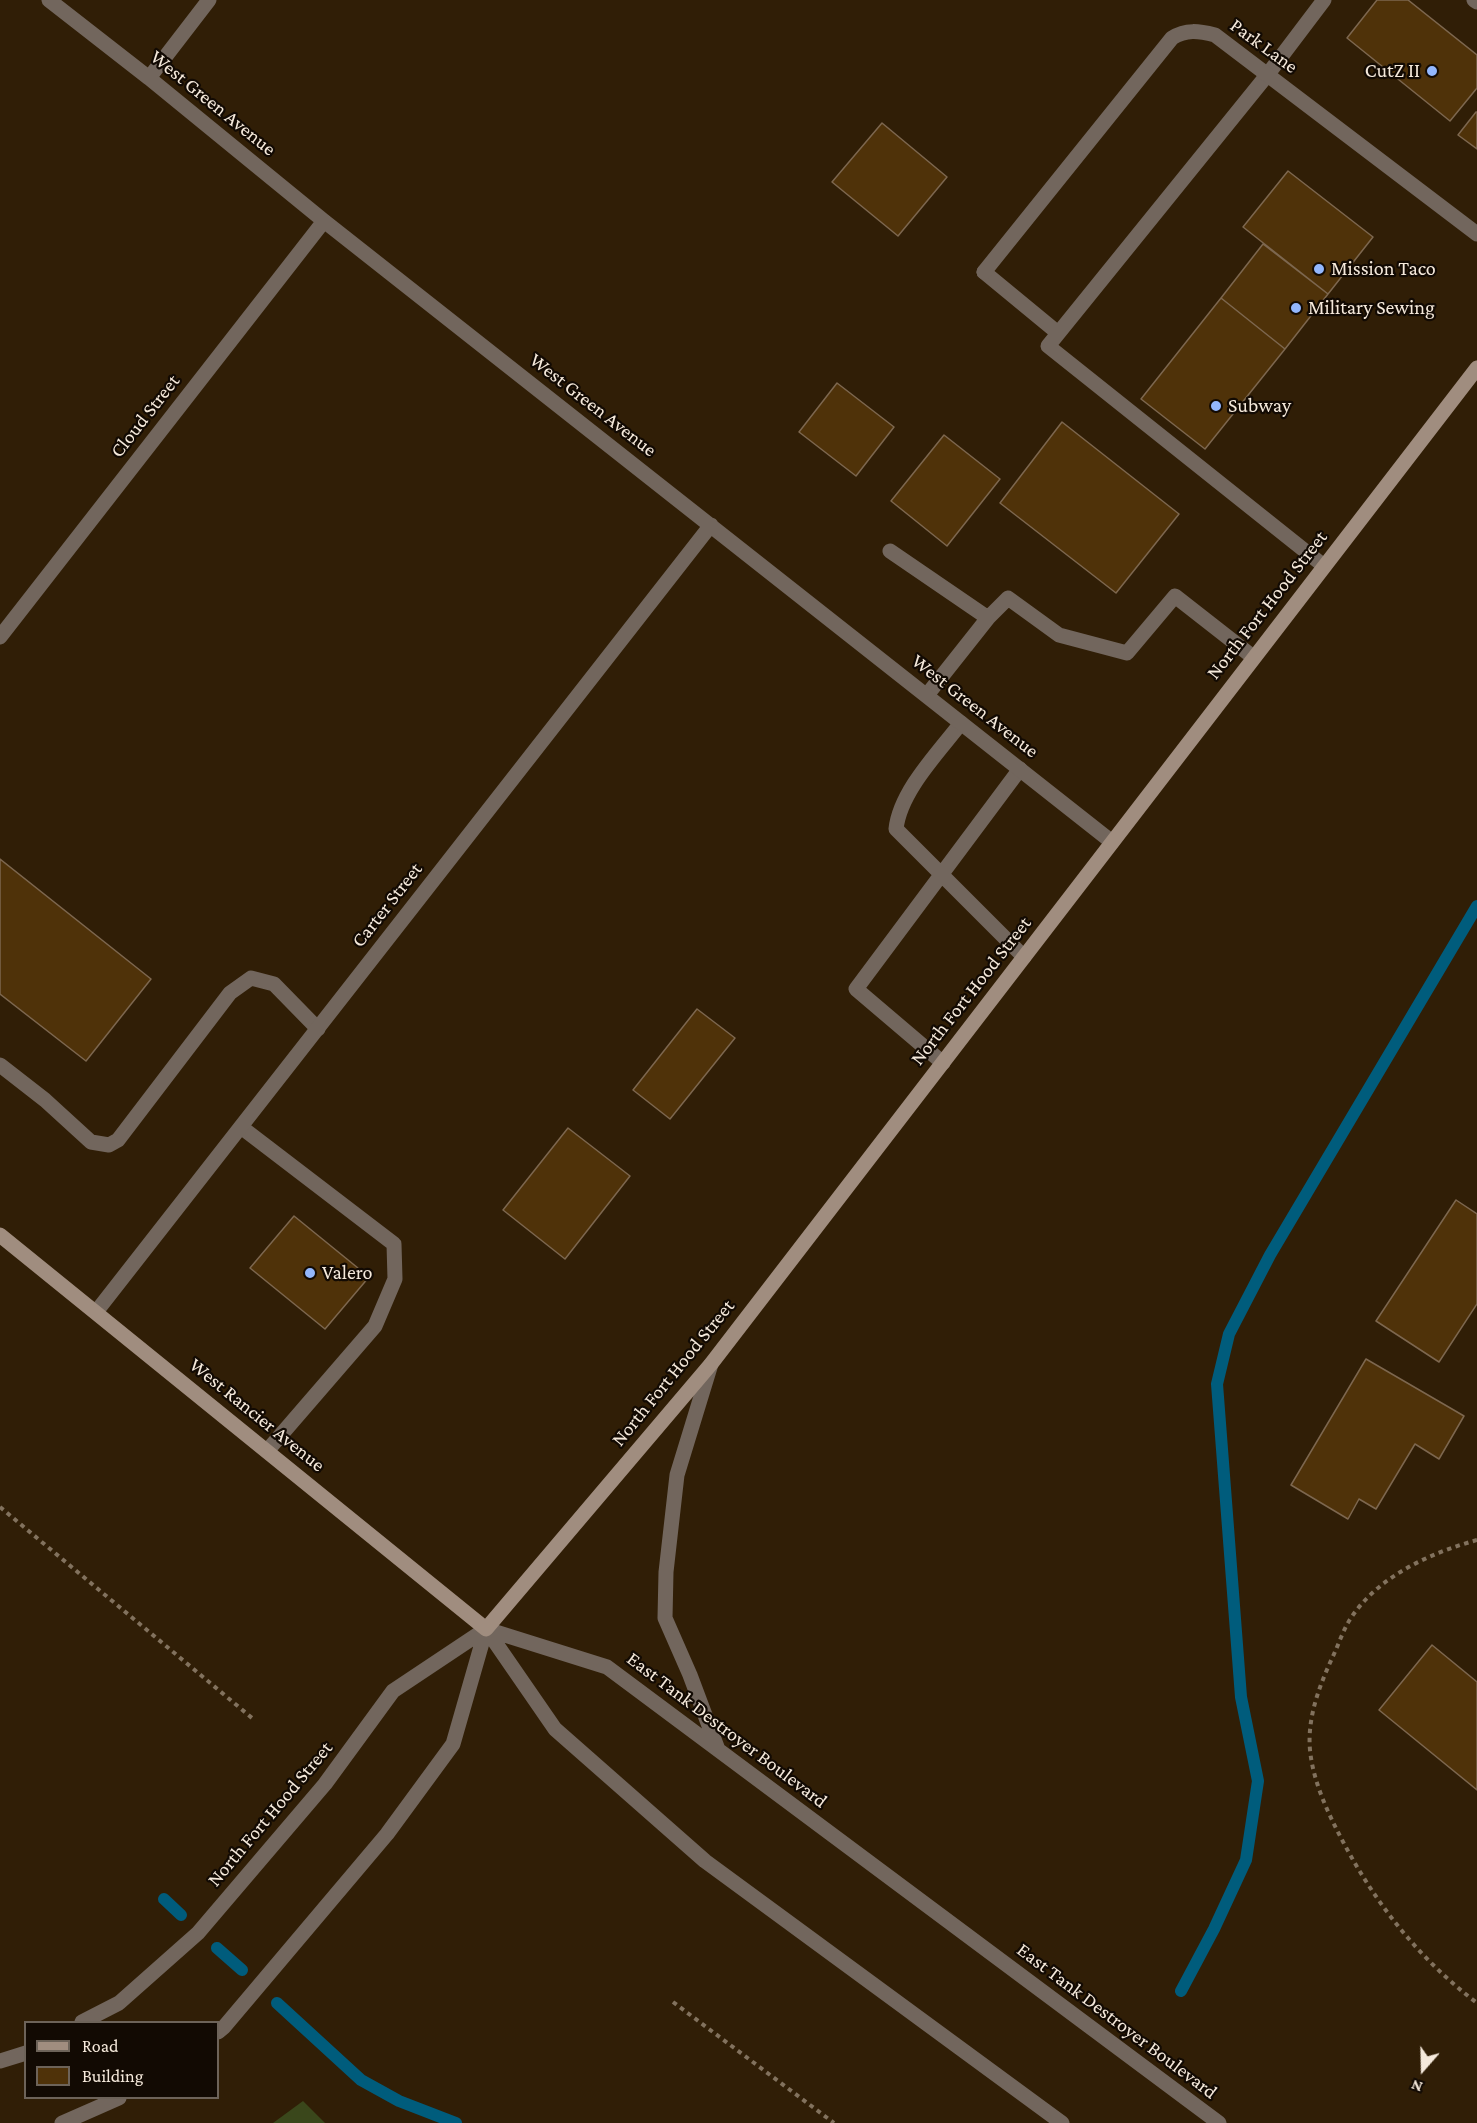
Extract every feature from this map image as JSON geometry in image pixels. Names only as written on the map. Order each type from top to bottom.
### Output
[{"type":"main road","name":"North Fort Hood Street","points":[[486,1629],[711,1364],[1477,368]]},
{"type":"main road","name":"West Rancier Avenue","points":[[0,1235],[486,1629]]},
{"type":"street","name":"West Green Avenue","points":[[49,0],[149,78],[324,221],[1112,842]]},
{"type":"street","points":[[149,78],[209,0]]},
{"type":"street","points":[[1324,0],[1268,74],[1048,346],[1324,566]]},
{"type":"street","name":"Park Lane","points":[[1058,333],[984,272],[1172,38],[1182,32],[1215,35],[1477,234]]},
{"type":"street","name":"Cloud Street","points":[[0,637],[324,221]]},
{"type":"street","name":"Carter Street","points":[[96,1312],[711,525]]},
{"type":"street","points":[[890,551],[988,618]]},
{"type":"street","points":[[927,695],[988,618],[1008,598],[1059,635],[1127,654],[1175,596],[1254,657]]},
{"type":"street","points":[[961,723],[913,785],[897,820],[896,829],[1024,957]]},
{"type":"street","points":[[943,1063],[856,989],[1020,769]]},
{"type":"street","points":[[0,1065],[45,1100],[91,1142],[109,1145],[118,1140],[230,993],[251,978],[274,984],[318,1029]]},
{"type":"street","points":[[241,1126],[394,1244],[395,1279],[375,1326],[267,1451]]},
{"type":"street","points":[[711,1364],[677,1474],[666,1572],[665,1618],[690,1675],[717,1747]]},
{"type":"street","points":[[486,1629],[555,1729],[705,1861],[1062,2123]]},
{"type":"street","name":"East Tank Destroyer Boulevard","points":[[486,1629],[607,1667],[1219,2123]]},
{"type":"street","name":"North Fort Hood Street","points":[[84,2021],[119,2002],[198,1933],[325,1784],[393,1691],[486,1629]]},
{"type":"street","name":"North Fort Hood Street","points":[[219,2031],[387,1834],[453,1744],[486,1629]]},
{"type":"street","points":[[0,2061],[24,2054]]},
{"type":"street","points":[[62,2123],[116,2099]]},
{"type":"path","points":[[0,1507],[252,1718]]},
{"type":"path","points":[[1477,1540],[1446,1549],[1390,1578],[1365,1600],[1349,1621],[1322,1681],[1310,1728],[1314,1777],[1332,1821],[1353,1861],[1403,1934],[1430,1963],[1477,2003]]},
{"type":"path","points":[[673,2002],[834,2123]]},
{"type":"green space","points":[[303,2101],[325,2123],[273,2123]]},
{"type":"building","name":"CutZ II","points":[[1377,0],[1408,0],[1477,55],[1477,88],[1450,121],[1347,38]]},
{"type":"building","points":[[1477,112],[1477,149],[1458,135]]},
{"type":"building","points":[[882,123],[947,177],[898,236],[832,182]]},
{"type":"building","points":[[1288,171],[1373,237],[1328,294],[1243,227]]},
{"type":"building","points":[[1263,244],[1328,294],[1285,349],[1221,298]]},
{"type":"building","points":[[1221,298],[1285,349],[1205,449],[1141,399]]},
{"type":"building","points":[[837,383],[894,427],[856,476],[799,432]]},
{"type":"building","points":[[1062,422],[1179,514],[1116,593],[1000,503]]},
{"type":"building","points":[[944,435],[1000,479],[947,546],[891,501]]},
{"type":"building","points":[[0,859],[151,979],[86,1061],[0,994]]},
{"type":"building","points":[[697,1009],[735,1038],[670,1119],[633,1090]]},
{"type":"building","points":[[568,1128],[630,1176],[565,1259],[503,1210]]},
{"type":"building","points":[[1456,1200],[1477,1214],[1477,1304],[1439,1362],[1376,1321]]},
{"type":"building","name":"Valero","points":[[294,1216],[369,1277],[325,1329],[250,1268]]},
{"type":"building","points":[[1366,1359],[1464,1416],[1439,1459],[1415,1444],[1376,1509],[1359,1499],[1348,1519],[1291,1485]]},
{"type":"building","points":[[1432,1645],[1477,1682],[1477,1790],[1379,1710]]},
{"type":"waterway","points":[[1181,1991],[1214,1929],[1246,1860],[1258,1781],[1241,1697],[1217,1384],[1229,1334],[1270,1255],[1477,906]]},
{"type":"waterway","points":[[164,1899],[181,1915]]},
{"type":"waterway","points":[[217,1948],[242,1970]]},
{"type":"waterway","points":[[277,2003],[361,2080],[399,2101],[456,2123]]},
{"type":"place","name":"CutZ II","points":[[1432,71]]},
{"type":"place","name":"Mission Taco","points":[[1319,269]]},
{"type":"place","name":"Military Sewing","points":[[1296,308]]},
{"type":"place","name":"Subway","points":[[1216,406]]},
{"type":"place","name":"Valero","points":[[310,1273]]}]
